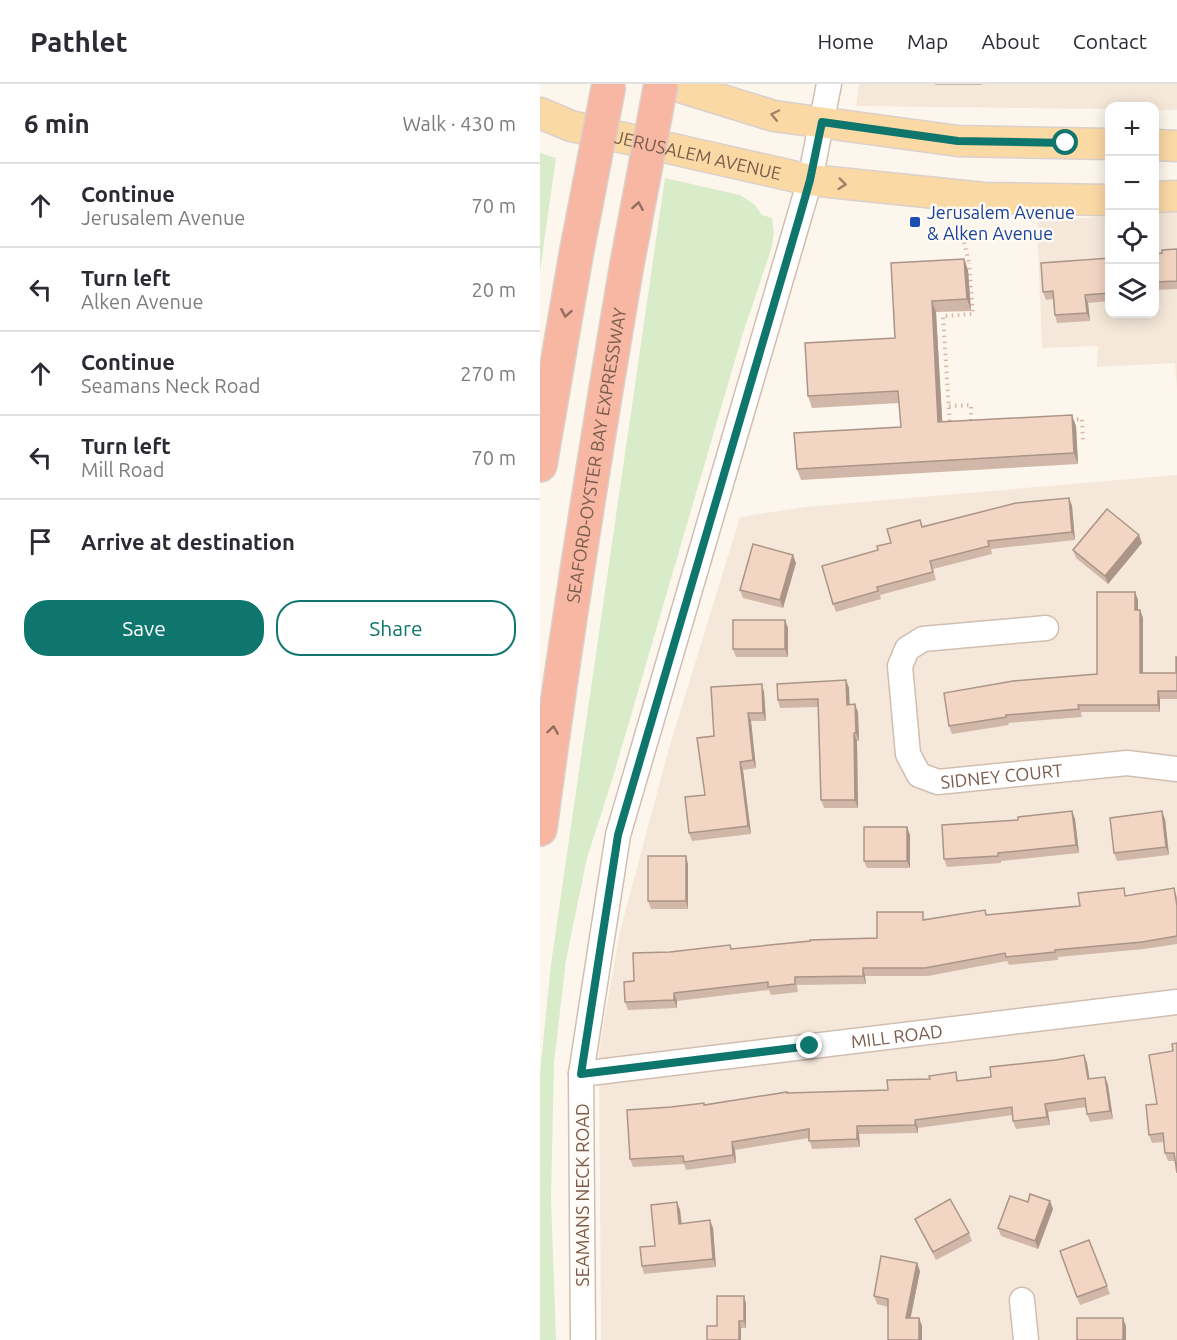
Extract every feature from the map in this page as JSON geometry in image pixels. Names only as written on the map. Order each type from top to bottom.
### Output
[{"type":"highway","points":[[540,465],[576,255],[609,84]]},
{"type":"highway","name":"SEAFORD-OYSTER BAY EXPRESSWAY","points":[[540,829],[571,604],[598,436],[661,84]]},
{"type":"main road","points":[[670,84],[774,116],[958,141],[1105,144]]},
{"type":"main road","name":"JERUSALEM AVENUE","points":[[540,113],[571,126],[810,180],[984,198],[1105,200]]},
{"type":"main road","points":[[1159,145],[1177,146]]},
{"type":"main road","points":[[1159,197],[1177,196]]},
{"type":"street","name":"SEAMANS NECK ROAD","points":[[583,1340],[581,1074],[618,835],[810,180],[829,84]]},
{"type":"street","name":"SIDNEY COURT","points":[[1046,628],[923,639],[907,649],[900,666],[908,754],[919,775],[938,782],[1127,763],[1177,769]]},
{"type":"street","name":"MILL ROAD","points":[[581,1074],[1177,1002]]},
{"type":"street","points":[[1022,1300],[1026,1340]]},
{"type":"path","points":[[950,427],[943,316],[973,314],[969,263],[960,225]]},
{"type":"path","points":[[959,264],[969,263]]},
{"type":"path","points":[[949,406],[971,405],[971,426]]},
{"type":"path","points":[[1070,420],[1082,419],[1083,442]]},
{"type":"path","points":[[961,426],[980,426]]},
{"type":"shaded area","points":[[859,84],[1177,84],[1177,110],[1159,110],[1159,102],[1105,102],[1105,109],[856,106]]},
{"type":"shaded area","points":[[1177,211],[1177,387],[1175,363],[1097,367],[1098,346],[1042,348],[1037,222],[1105,216],[1105,318],[1159,318],[1159,212]]},
{"type":"shaded area","points":[[1177,475],[1177,1340],[601,1340],[599,1050],[620,931],[669,748],[740,517],[805,507]]},
{"type":"green space","points":[[540,153],[556,158],[540,271]]},
{"type":"green space","points":[[665,178],[740,195],[755,205],[762,215],[772,218],[774,234],[587,858],[566,960],[554,1063],[551,1198],[556,1340],[540,1340],[540,1073],[551,964]]},
{"type":"building","points":[[1177,249],[1177,281],[1159,282],[1159,253],[1162,253],[1162,250]]},
{"type":"building","points":[[1105,258],[1105,293],[1085,295],[1087,313],[1055,315],[1053,291],[1043,292],[1041,263]]},
{"type":"building","points":[[964,259],[967,299],[932,301],[938,422],[1072,415],[1074,453],[797,469],[794,433],[901,427],[898,391],[808,396],[805,343],[895,338],[891,263]]},
{"type":"building","points":[[1069,498],[1072,532],[988,541],[989,546],[930,561],[933,572],[877,587],[878,591],[833,604],[822,566],[878,550],[877,546],[891,543],[887,529],[920,520],[922,527],[1016,503]]},
{"type":"building","points":[[1107,509],[1139,535],[1105,576],[1073,550]]},
{"type":"building","points":[[753,544],[793,555],[780,600],[740,590]]},
{"type":"building","points":[[1097,592],[1135,592],[1135,610],[1140,610],[1140,673],[1176,673],[1177,657],[1177,691],[1158,691],[1158,705],[1078,705],[1079,709],[1006,715],[1006,717],[949,726],[944,693],[1013,681],[1097,674]]},
{"type":"building","points":[[733,620],[785,620],[785,649],[733,649]]},
{"type":"building","points":[[846,680],[847,705],[855,704],[855,800],[821,800],[818,699],[778,700],[777,684]]},
{"type":"building","points":[[762,684],[763,713],[748,713],[753,760],[740,762],[748,826],[689,833],[685,797],[705,795],[697,738],[714,736],[711,687]]},
{"type":"building","points":[[1072,811],[1076,845],[998,853],[998,856],[944,859],[942,825],[1018,820],[1018,817]]},
{"type":"building","points":[[1162,811],[1166,847],[1114,853],[1110,818]]},
{"type":"building","points":[[864,827],[907,827],[907,861],[864,861]]},
{"type":"building","points":[[648,856],[686,856],[686,901],[648,901]]},
{"type":"building","points":[[1124,888],[1125,896],[1174,888],[1177,906],[1177,936],[1006,957],[1005,953],[925,968],[863,968],[863,976],[795,977],[795,984],[768,987],[768,982],[674,993],[674,1000],[625,1002],[624,982],[634,981],[633,953],[670,952],[730,945],[731,949],[810,940],[877,938],[877,912],[923,912],[923,920],[985,910],[986,915],[1080,906],[1078,893]]},
{"type":"building","points":[[1177,1043],[1177,1173],[1174,1153],[1165,1153],[1163,1133],[1149,1135],[1146,1105],[1157,1104],[1149,1055],[1173,1051],[1172,1044]]},
{"type":"building","points":[[1084,1055],[1088,1079],[1105,1077],[1110,1111],[1087,1114],[1085,1098],[1045,1104],[1047,1117],[1013,1121],[1012,1107],[915,1120],[915,1125],[857,1126],[857,1139],[809,1141],[809,1129],[732,1142],[733,1155],[684,1162],[683,1156],[630,1159],[627,1110],[704,1103],[704,1105],[787,1092],[888,1090],[887,1080],[930,1079],[929,1076],[956,1072],[957,1081],[991,1077],[990,1067]]},
{"type":"building","points":[[1030,1194],[1050,1201],[1035,1241],[998,1228],[1010,1196],[1028,1202]]},
{"type":"building","points":[[950,1199],[969,1233],[933,1252],[915,1219]]},
{"type":"building","points":[[677,1202],[679,1224],[710,1220],[713,1259],[642,1266],[640,1247],[655,1246],[651,1205]]},
{"type":"building","points":[[1089,1240],[1107,1286],[1077,1297],[1060,1251]]},
{"type":"building","points":[[881,1256],[917,1263],[906,1318],[919,1318],[919,1340],[888,1340],[888,1299],[874,1296]]},
{"type":"building","points":[[717,1296],[744,1296],[744,1321],[739,1321],[739,1340],[707,1340],[707,1326],[717,1326]]},
{"type":"building","points":[[1077,1318],[1123,1318],[1123,1340],[1077,1340]]},
{"type":"place","name":"Jerusalem Avenue & Alken Avenue","points":[[915,222]]},
{"type":"route","points":[[810,1046],[581,1074],[618,835],[801,212],[822,122],[958,141],[1066,143]]}]
